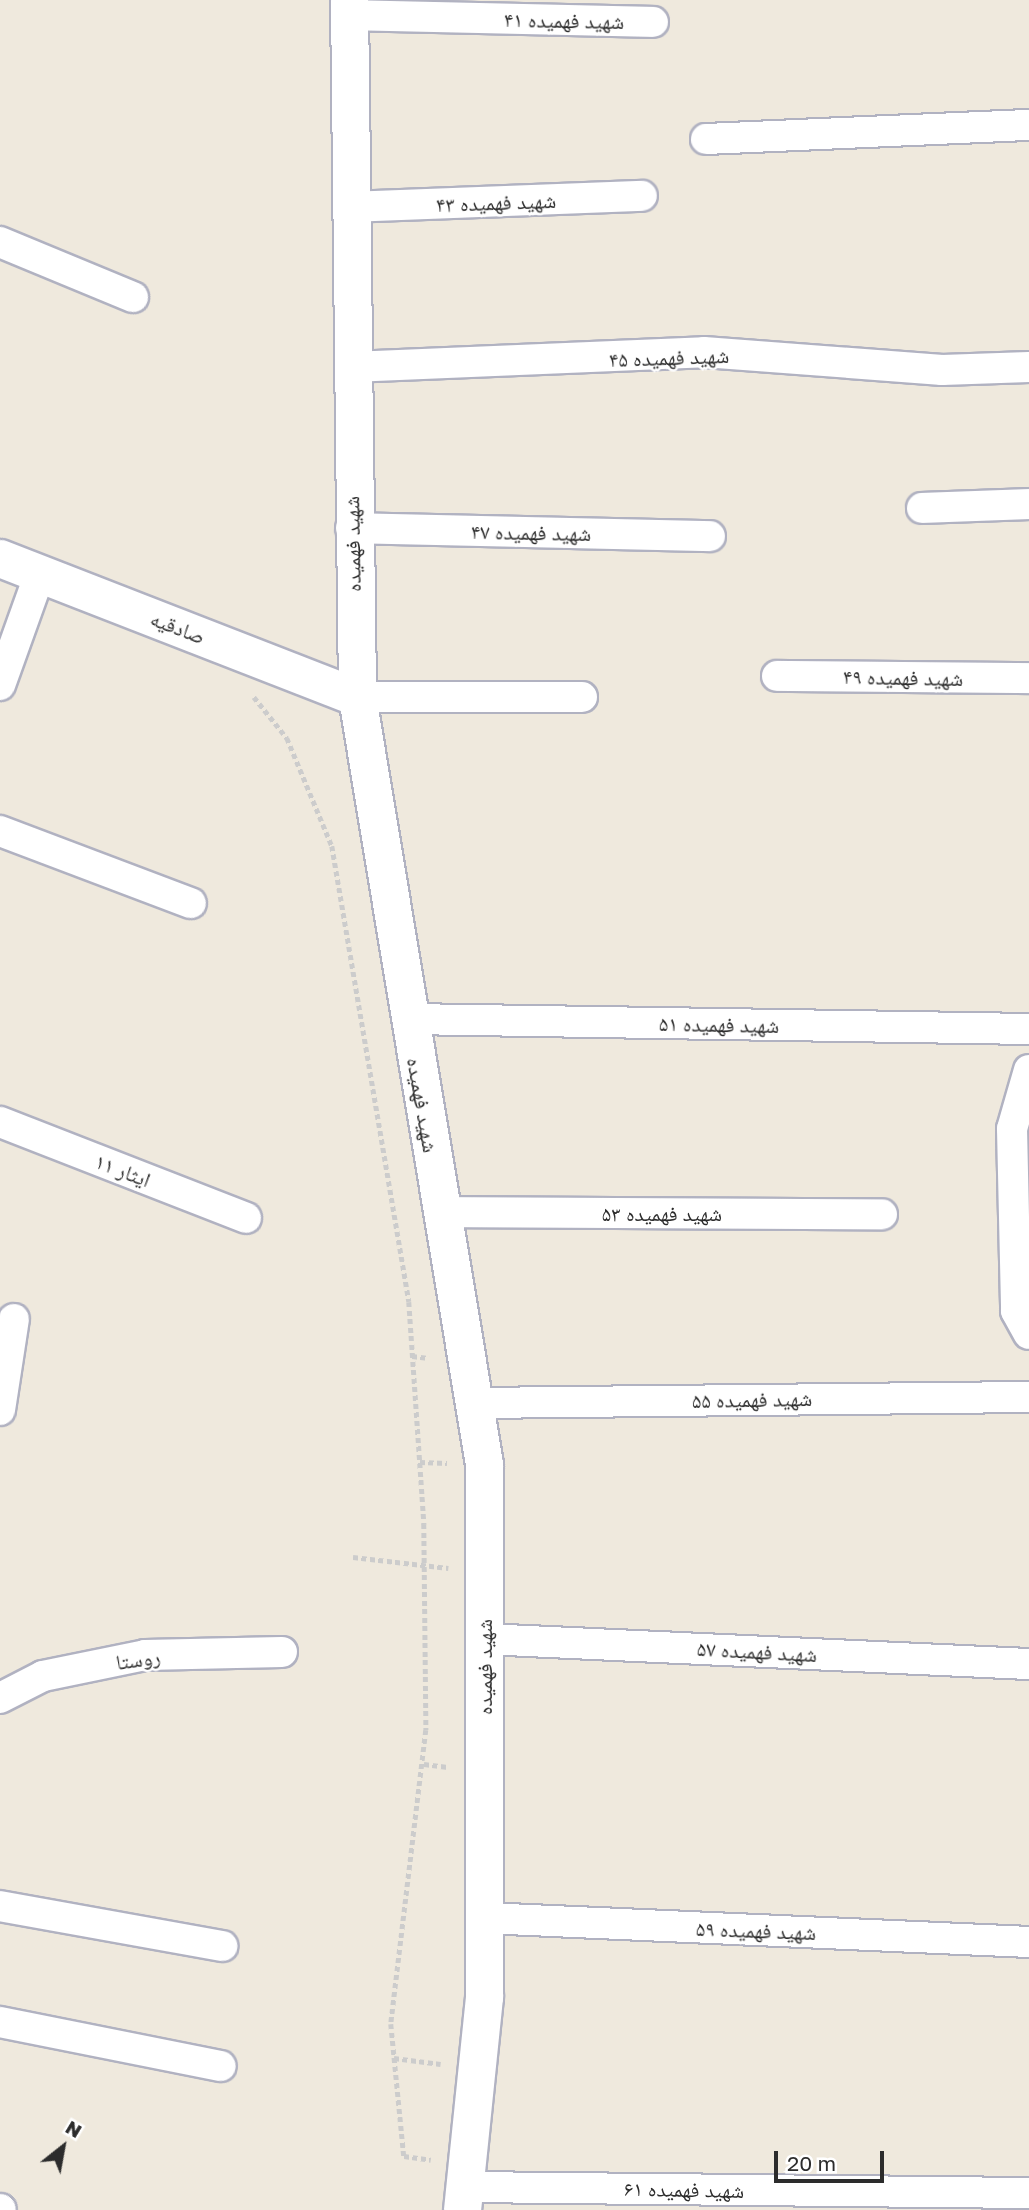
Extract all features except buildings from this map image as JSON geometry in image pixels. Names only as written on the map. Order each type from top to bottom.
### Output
[{"type":"street","name":"شهید فهمیده ۴۱","points":[[349,8],[653,22]]},
{"type":"street","name":"شهید فهمیده","points":[[349,8],[351,528],[357,697],[408,1020],[484,1464],[484,1918],[477,2069],[465,2187]]},
{"type":"street","points":[[706,139],[1029,125]]},
{"type":"street","name":"شهید فهمیده ۴۳","points":[[350,207],[642,196]]},
{"type":"street","points":[[0,242],[133,297]]},
{"type":"street","name":"شهید فهمیده ۴۵","points":[[351,367],[704,352],[942,370],[1029,367]]},
{"type":"street","points":[[922,508],[1029,504]]},
{"type":"street","name":"شهید فهمیده ۴۷","points":[[351,528],[710,536]]},
{"type":"street","name":"صادقیه","points":[[0,558],[357,697]]},
{"type":"street","points":[[0,685],[40,573]]},
{"type":"street","name":"شهید فهمیده ۴۹","points":[[777,676],[1029,678]]},
{"type":"street","points":[[357,697],[582,697]]},
{"type":"street","points":[[0,831],[191,903]]},
{"type":"street","name":"شهید فهمیده ۵۱","points":[[408,1020],[1029,1029]]},
{"type":"street","points":[[1029,1070],[1012,1129],[1016,1311],[1029,1334]]},
{"type":"street","name":"ایثار ۱۱","points":[[0,1122],[246,1219]]},
{"type":"street","name":"شهید فهمیده ۵۳","points":[[442,1212],[882,1214]]},
{"type":"street","points":[[0,1410],[14,1319]]},
{"type":"street","name":"شهید فهمیده ۵۵","points":[[475,1403],[1029,1398]]},
{"type":"street","name":"شهید فهمیده ۵۷","points":[[484,1639],[1029,1664]]},
{"type":"street","name":"روستا","points":[[0,1698],[43,1676],[145,1655],[282,1652]]},
{"type":"street","points":[[0,1906],[222,1947]]},
{"type":"street","name":"شهید فهمیده ۵۹","points":[[484,1918],[1029,1942]]},
{"type":"street","points":[[0,2022],[220,2066]]},
{"type":"street","name":"شهید فهمیده ۶۱","points":[[465,2187],[834,2201],[1029,2193]]},
{"type":"path","points":[[246,688],[287,738],[332,846],[409,1302],[424,1567],[426,1730],[397,1953],[394,2058],[404,2156],[465,2187]]},
{"type":"path","points":[[353,1557],[424,1567],[484,1569]]},
{"type":"path","points":[[394,2058],[477,2069]]}]
